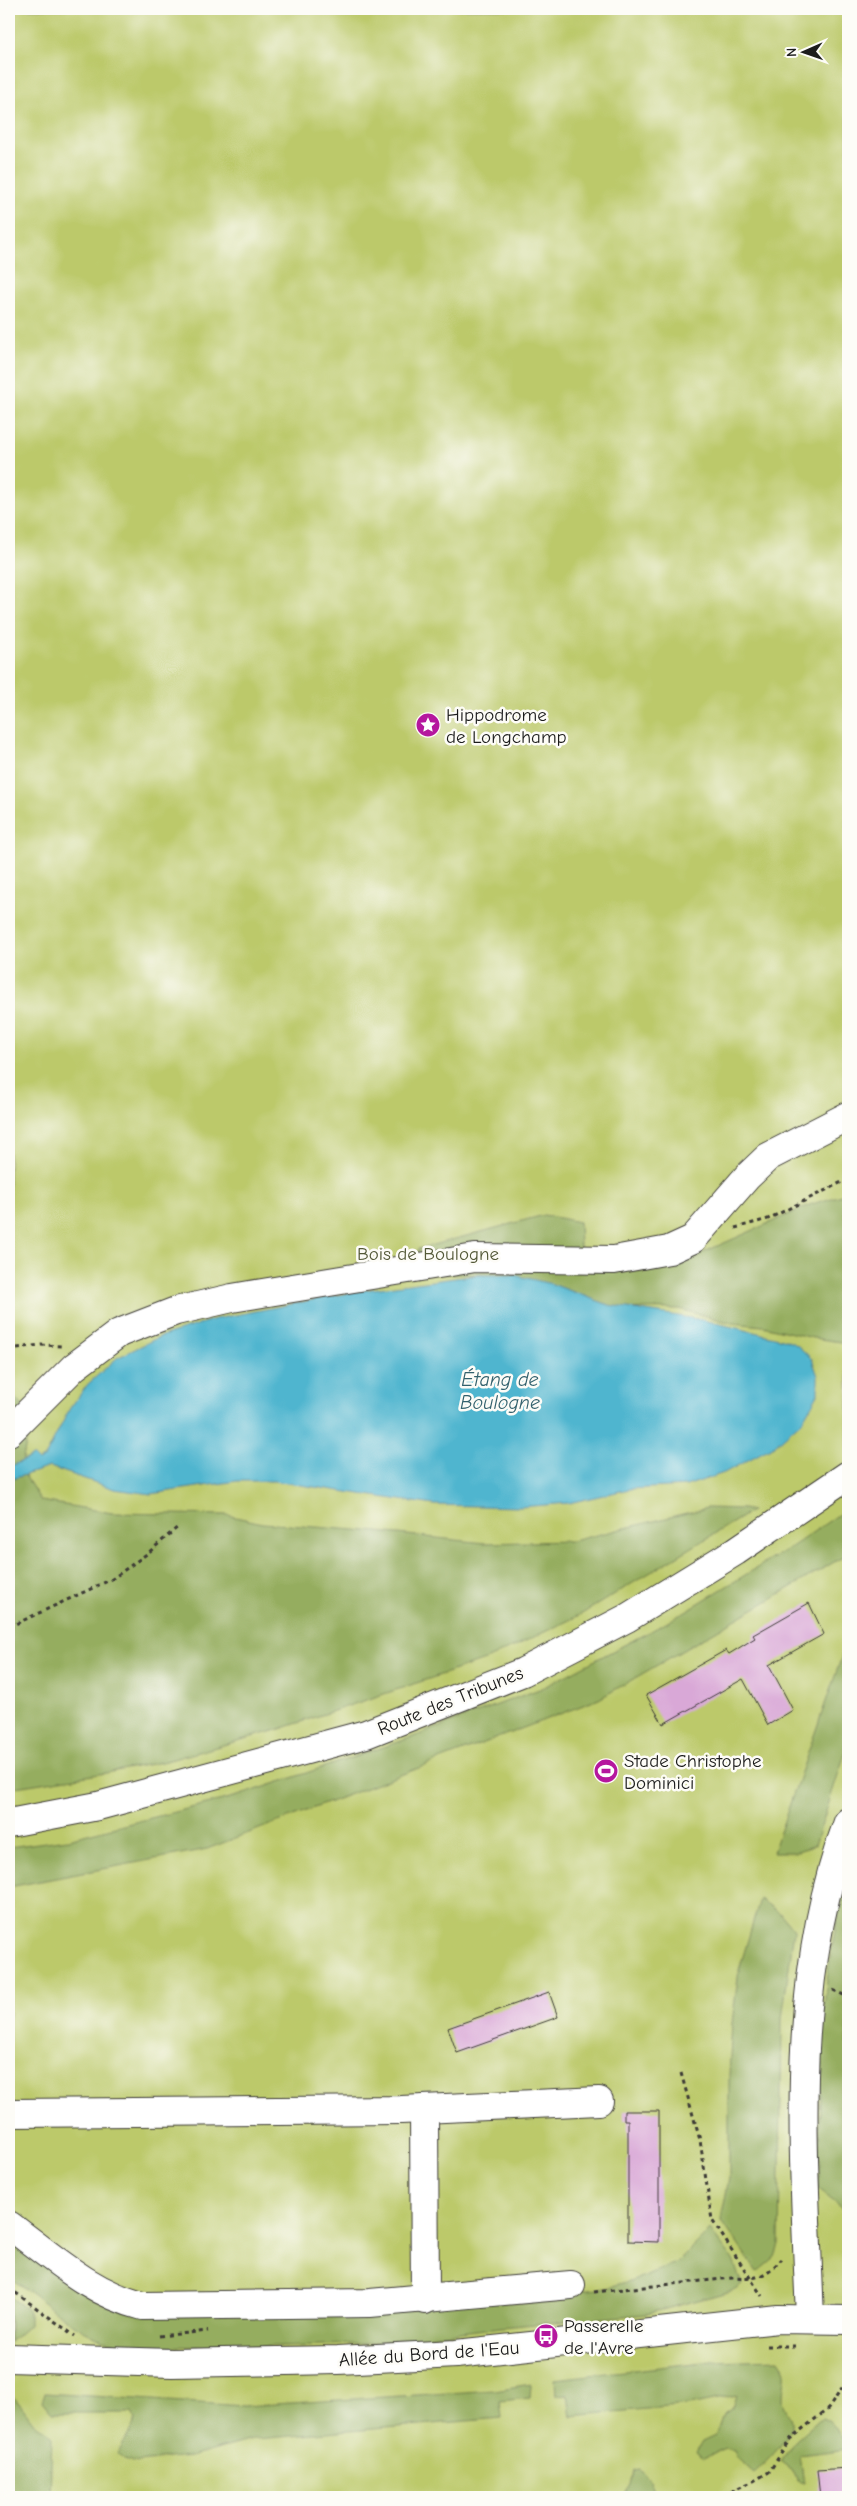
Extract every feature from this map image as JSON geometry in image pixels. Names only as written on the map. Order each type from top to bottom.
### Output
[{"type":"main road","points":[[9,1432],[74,1367],[119,1333],[176,1311],[232,1298],[339,1279],[475,1258],[614,1260],[669,1250],[693,1239],[747,1176],[768,1157],[848,1116]]},
{"type":"main road","name":"Route des Tribunes","points":[[9,1824],[98,1806],[366,1734],[523,1672],[627,1618],[736,1551],[848,1474]]},
{"type":"main road","points":[[810,2319],[802,2162],[804,2039],[823,1906],[848,1822]]},
{"type":"main road","points":[[9,2113],[424,2109],[599,2101]]},
{"type":"main road","points":[[424,2109],[425,2300]]},
{"type":"main road","points":[[9,2225],[97,2289],[120,2301],[143,2306],[260,2306],[425,2300],[571,2285]]},
{"type":"main road","name":"Allée du Bord de l'Eau","points":[[9,2358],[182,2363],[338,2360],[456,2354],[778,2319],[848,2320]]},
{"type":"path","points":[[729,1230],[768,1218],[848,1178]]},
{"type":"path","points":[[9,1349],[41,1345],[99,1348]]},
{"type":"path","points":[[9,1627],[112,1578],[148,1553],[179,1526]]},
{"type":"path","points":[[681,2073],[700,2140],[712,2220],[749,2279],[778,2319]]},
{"type":"path","points":[[9,2288],[86,2344],[93,2360]]},
{"type":"path","points":[[716,2497],[752,2482],[769,2472],[792,2437],[828,2409],[848,2380]]},
{"type":"green space","name":"Bois de Boulogne","points":[[9,9],[848,9],[848,2497],[9,2497]]},
{"type":"green space","points":[[848,1193],[848,1343],[813,1338],[763,1326],[732,1323],[679,1309],[582,1308],[482,1275],[418,1273],[418,1249],[544,1215],[579,1222],[581,1268],[641,1271],[686,1260],[812,1204]]},
{"type":"green space","points":[[9,1393],[23,1406],[27,1438],[21,1469],[41,1501],[112,1513],[227,1515],[262,1523],[368,1531],[485,1543],[572,1541],[707,1508],[752,1511],[580,1615],[488,1659],[277,1730],[166,1761],[106,1773],[9,1788]]},
{"type":"green space","points":[[848,1508],[848,1554],[599,1699],[207,1849],[9,1887],[9,1847],[68,1839],[238,1796],[413,1737],[542,1688],[666,1623],[793,1546]]},
{"type":"green space","points":[[848,1639],[848,1744],[815,1845],[795,1852],[773,1852]]},
{"type":"green space","points":[[848,1879],[848,2207],[842,2207],[819,2189],[820,2071],[825,1994],[838,1917]]},
{"type":"green space","points":[[760,1899],[781,1914],[794,1930],[782,2019],[779,2245],[775,2257],[757,2272],[721,2220],[729,2178],[729,2075],[732,2023],[739,1970]]},
{"type":"green space","points":[[710,2230],[733,2260],[742,2285],[735,2290],[647,2314],[501,2327],[365,2344],[240,2347],[131,2346],[102,2340],[77,2327],[9,2277],[9,2233],[106,2302],[527,2297],[606,2288],[645,2276],[678,2262]]},
{"type":"green space","points":[[9,2296],[29,2311],[29,2325],[10,2342]]},
{"type":"green space","points":[[779,2359],[785,2374],[783,2402],[791,2421],[791,2427],[778,2449],[754,2473],[737,2458],[734,2451],[726,2449],[704,2458],[696,2452],[702,2442],[715,2436],[723,2414],[733,2408],[737,2395],[689,2405],[571,2416],[568,2395],[556,2396],[555,2379],[712,2361]]},
{"type":"green space","points":[[531,2384],[530,2398],[500,2401],[502,2418],[256,2439],[190,2457],[137,2462],[124,2459],[118,2454],[136,2420],[132,2413],[52,2413],[42,2401],[45,2393],[244,2406],[495,2390]]},
{"type":"green space","points":[[9,2394],[20,2404],[34,2423],[52,2435],[50,2497],[9,2497]]},
{"type":"green space","points":[[822,2417],[833,2425],[841,2437],[848,2443],[848,2449],[800,2455],[804,2483],[797,2481],[793,2472],[780,2462],[794,2442]]},
{"type":"green space","points":[[640,2470],[650,2480],[657,2497],[623,2497],[631,2485],[634,2471]]},
{"type":"water","name":"Étang de Boulogne","points":[[478,1275],[514,1275],[552,1284],[609,1305],[703,1320],[783,1339],[797,1345],[812,1359],[818,1376],[818,1394],[803,1420],[774,1446],[724,1473],[686,1486],[629,1489],[569,1503],[520,1507],[434,1505],[274,1481],[237,1481],[151,1494],[114,1489],[50,1467],[9,1480],[9,1467],[33,1456],[38,1461],[45,1457],[70,1408],[88,1384],[117,1358],[159,1337],[215,1319],[364,1290]]},
{"type":"building","points":[[809,1603],[824,1634],[769,1665],[793,1710],[768,1725],[743,1679],[663,1724],[646,1695],[726,1650],[729,1654],[755,1638],[753,1635]]},
{"type":"building","points":[[549,1992],[558,2017],[457,2053],[448,2028]]},
{"type":"building","points":[[624,2111],[659,2111],[659,2242],[628,2241],[628,2120],[624,2120]]},
{"type":"building","points":[[848,2468],[848,2497],[820,2497],[817,2470]]},
{"type":"place","name":"Hippodrome de Longchamp","points":[[428,725]]},
{"type":"place","name":"Stade Christophe Dominici","points":[[606,1771]]},
{"type":"place","name":"Passerelle de l'Avre","points":[[546,2336]]}]
